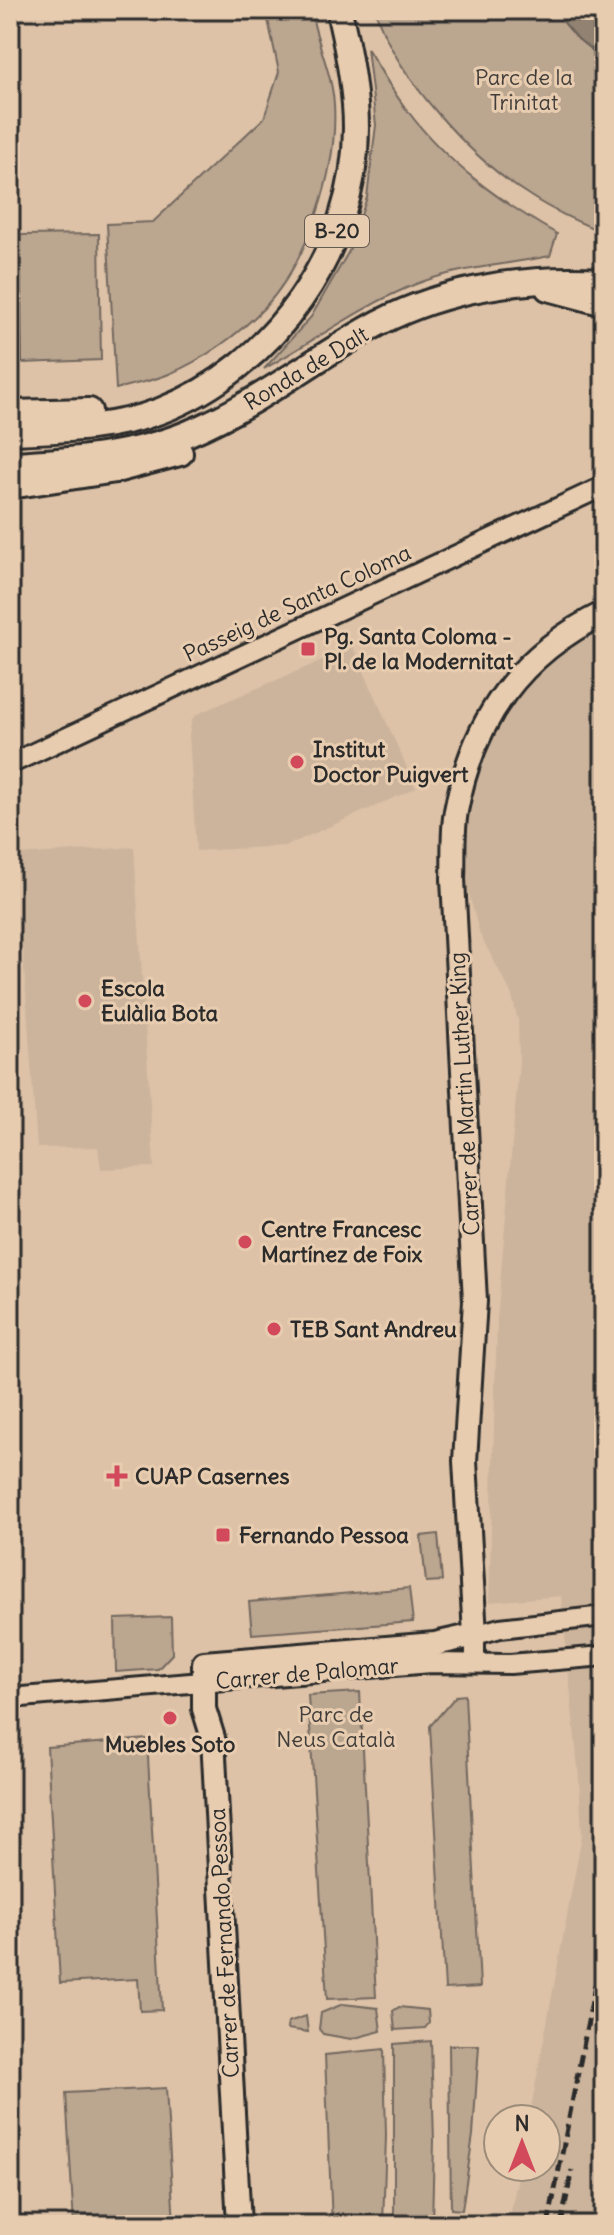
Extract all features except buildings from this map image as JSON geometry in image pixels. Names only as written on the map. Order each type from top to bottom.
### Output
[{"type":"highway","name":"Ronda de Dalt","points":[[10,432],[73,429],[131,420],[160,411],[235,369],[293,311],[323,265],[339,226],[350,185],[356,129],[352,75],[341,20]]},
{"type":"highway","name":"Ronda de Dalt","points":[[10,464],[100,456],[157,444],[206,426],[262,397],[334,349],[432,300],[476,290],[559,280],[598,292]]},
{"type":"highway","points":[[10,413],[92,411],[161,394],[201,390]]},
{"type":"highway","points":[[10,486],[116,470],[172,456],[210,436],[262,397]]},
{"type":"main road","name":"Carrer de Martin Luther King","points":[[475,1635],[465,1461],[475,1301],[453,879],[455,814],[468,761],[500,696],[520,671],[544,649],[572,628],[604,613]]},
{"type":"main road","name":"Carrer de Palomar","points":[[203,1672],[435,1644],[475,1635]]},
{"type":"main road","name":"Carrer de Fernando Pessoa","points":[[203,1672],[204,1709],[213,1738],[239,2225]]},
{"type":"street","name":"Passeig de Santa Coloma","points":[[10,764],[604,486]]},
{"type":"street","name":"Carrer de Palomar","points":[[475,1635],[500,1628],[604,1616]]},
{"type":"street","points":[[475,1635],[475,1663]]},
{"type":"street","name":"Carrer de Palomar","points":[[10,1698],[203,1672],[531,1662],[604,1656]]},
{"type":"shaded area","points":[[553,10],[604,10],[604,60],[578,39]]},
{"type":"shaded area","points":[[604,626],[604,2225],[508,2225],[517,2183],[562,2183],[562,2103],[532,2103],[582,1835],[561,1596],[489,1602],[497,1320],[519,1062],[518,1020],[511,993],[480,935],[467,887],[464,856],[466,814],[488,741],[508,703],[545,664],[577,639]]},
{"type":"shaded area","name":"Institut Doctor Puigvert","points":[[353,647],[416,788],[286,846],[196,851],[189,735],[192,719],[197,714]]},
{"type":"shaded area","name":"Escola Eulàlia Bota","points":[[134,847],[154,1167],[101,1169],[98,1147],[37,1148],[16,855]]},
{"type":"green space","points":[[266,10],[311,10],[333,92],[331,157],[307,239],[280,288],[264,308],[232,337],[182,368],[156,379],[116,389],[107,224],[153,222],[264,118],[279,72]]},
{"type":"green space","name":"Parc de la Trinitat","points":[[375,10],[604,10],[604,233],[532,197],[485,162],[418,89],[385,36]]},
{"type":"green space","points":[[367,48],[391,88],[439,147],[495,195],[557,234],[550,256],[465,270],[416,284],[358,313],[264,369],[311,317],[349,251],[367,197],[376,125]]},
{"type":"green space","points":[[99,234],[101,360],[22,363],[20,235]]},
{"type":"green space","points":[[438,1534],[442,1581],[426,1582],[421,1536]]},
{"type":"green space","points":[[409,1588],[413,1622],[252,1634],[249,1602]]},
{"type":"green space","points":[[171,1617],[172,1654],[158,1669],[116,1672],[115,1619]]},
{"type":"green space","name":"Parc de Neus Català","points":[[360,1692],[376,1997],[327,1999],[308,1695]]},
{"type":"green space","points":[[465,1695],[480,1987],[445,1989],[430,1726],[456,1696]]},
{"type":"green space","points":[[147,1739],[162,2010],[140,2011],[138,1979],[60,1983],[47,1747]]},
{"type":"green space","points":[[343,2004],[378,2008],[381,2031],[351,2039],[323,2034],[319,2029],[321,2013]]},
{"type":"green space","points":[[399,2007],[428,2010],[429,2023],[425,2028],[395,2030],[393,2011]]},
{"type":"green space","points":[[306,2016],[308,2032],[287,2029],[288,2022]]},
{"type":"green space","points":[[431,2041],[434,2141],[432,2225],[394,2225],[394,2044]]},
{"type":"green space","points":[[449,2045],[479,2045],[473,2135],[462,2210],[451,2209]]},
{"type":"green space","points":[[384,2049],[386,2136],[383,2225],[332,2225],[325,2055]]},
{"type":"green space","points":[[166,2088],[174,2225],[74,2225],[66,2093]]},
{"type":"railway","points":[[548,2225],[604,1940]]},
{"type":"railway","points":[[561,2225],[572,2170]]},
{"type":"place","name":"Pg. Santa Coloma - Pl. de la Modernitat","points":[[308,649]]},
{"type":"place","name":"Institut Doctor Puigvert","points":[[297,762]]},
{"type":"place","name":"Escola Eulàlia Bota","points":[[85,1001]]},
{"type":"place","name":"Centre Francesc Martínez de Foix","points":[[245,1242]]},
{"type":"place","name":"TEB Sant Andreu","points":[[274,1329]]},
{"type":"place","name":"CUAP Casernes","points":[[117,1476]]},
{"type":"place","name":"Fernando Pessoa","points":[[223,1535]]},
{"type":"place","name":"Muebles Soto","points":[[170,1718]]}]
